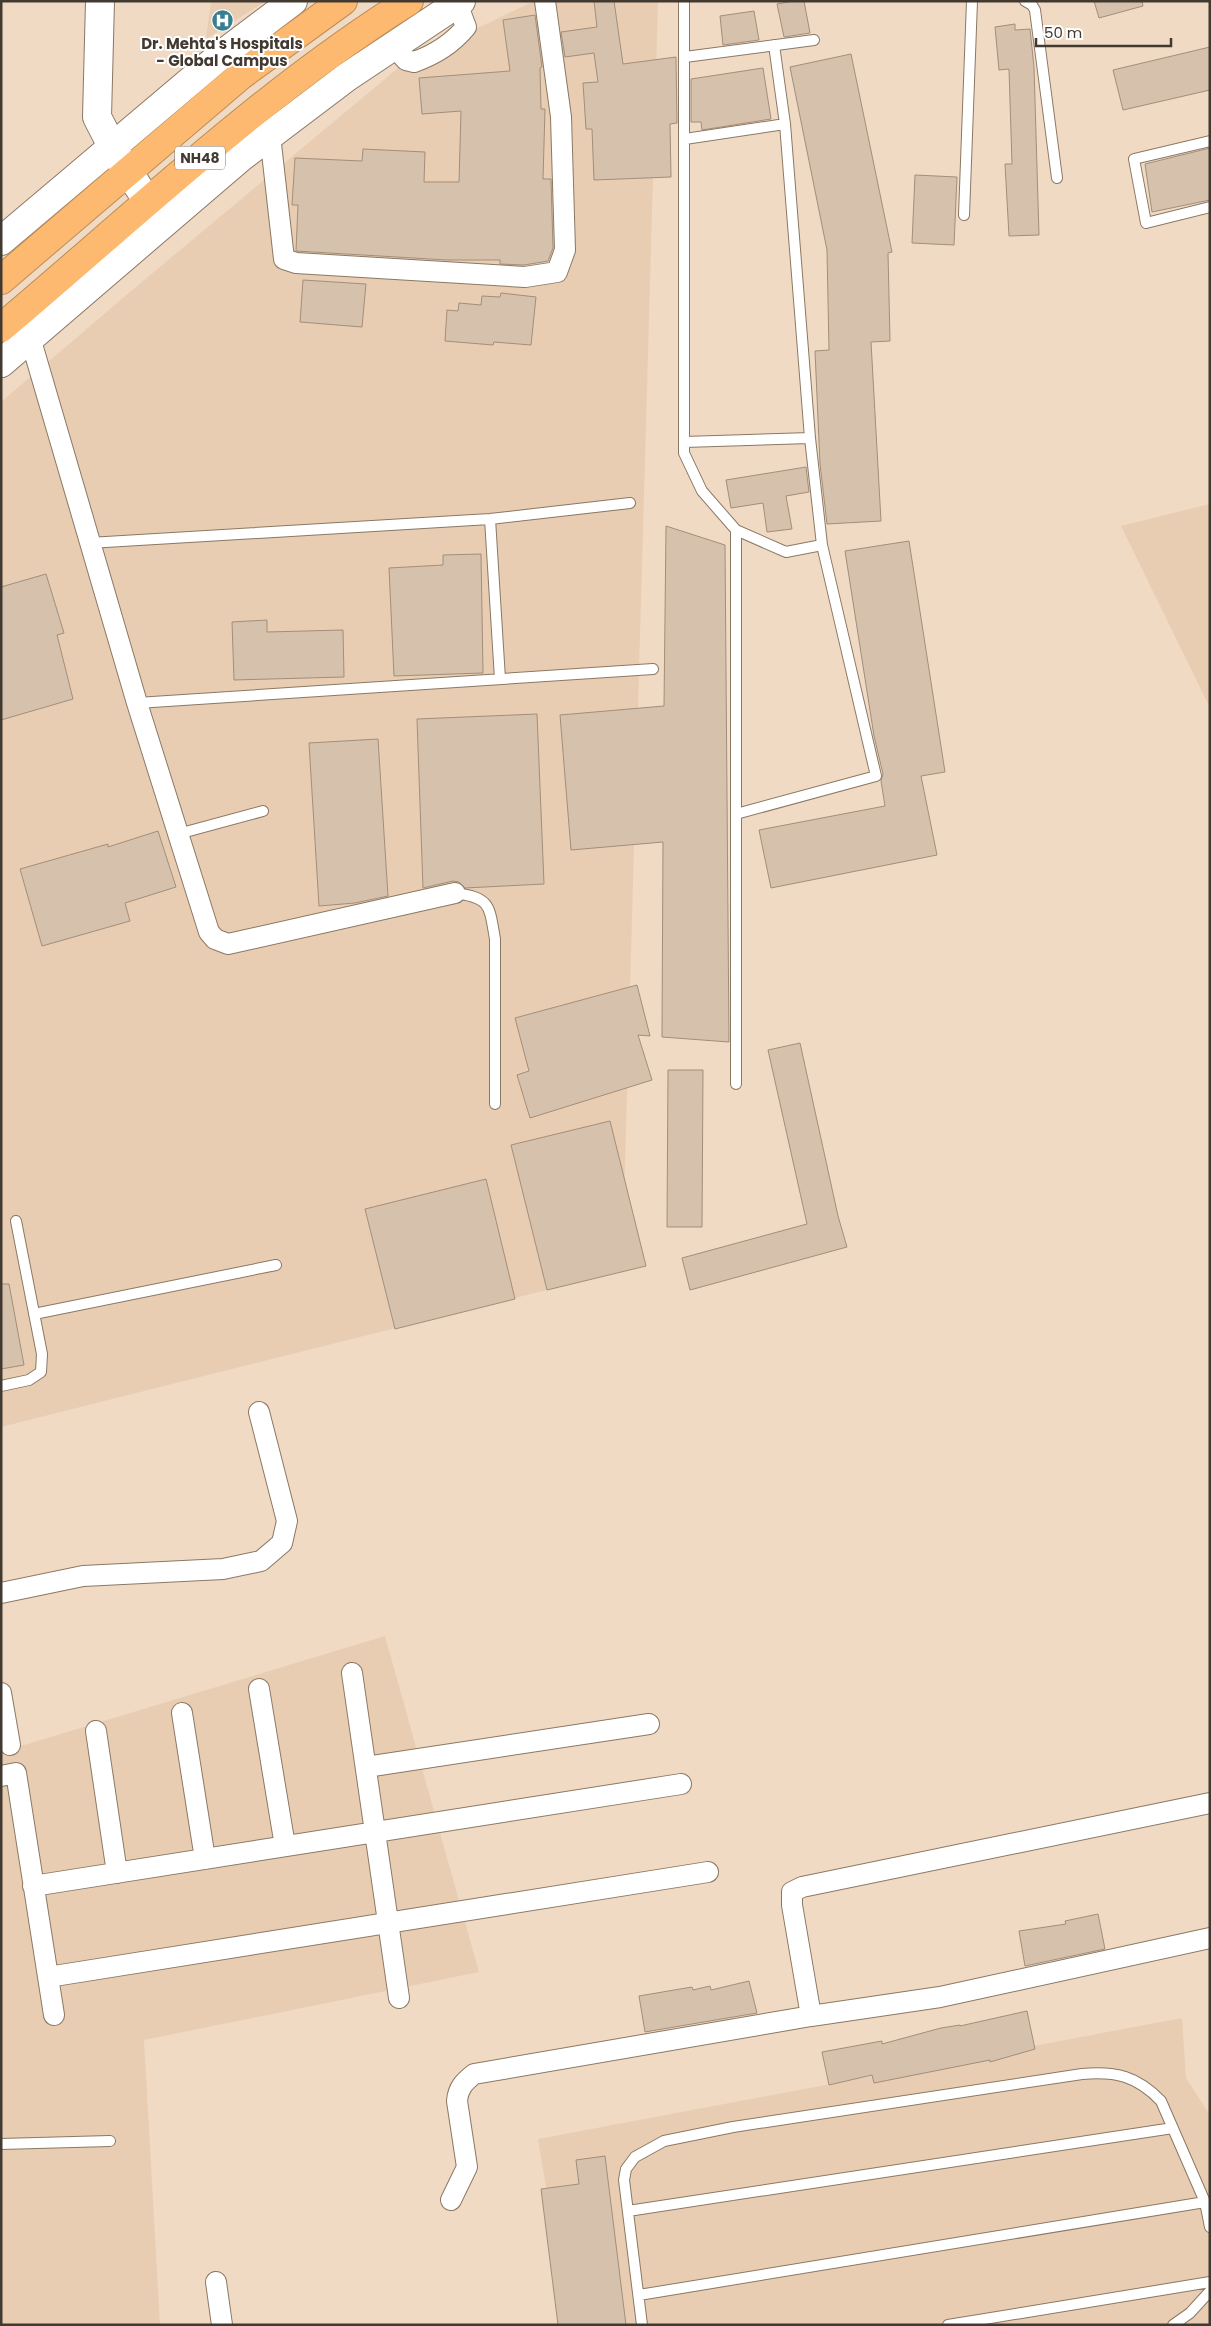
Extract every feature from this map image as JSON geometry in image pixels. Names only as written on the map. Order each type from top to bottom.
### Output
[{"type":"highway","name":"NH48","points":[[1,280],[240,76],[343,1]]},
{"type":"highway","name":"NH48","points":[[11,319],[156,212],[295,80],[410,1]]},
{"type":"street","points":[[100,1],[96,105],[101,128],[112,148],[156,212]]},
{"type":"street","points":[[1,241],[220,56],[292,1]]},
{"type":"street","points":[[270,135],[284,259],[296,263],[525,277],[557,272],[566,250],[561,117],[545,1]]},
{"type":"street","points":[[1,363],[31,338],[156,212],[270,135],[393,45],[459,2]]},
{"type":"street","points":[[11,319],[31,338],[89,543],[209,932],[215,939],[228,944],[455,893]]},
{"type":"street","points":[[1,1593],[83,1576],[223,1569],[262,1561],[282,1544],[287,1521],[259,1412]]},
{"type":"street","points":[[352,1673],[399,1998]]},
{"type":"street","points":[[259,1689],[285,1846]]},
{"type":"street","points":[[1,1693],[10,1745]]},
{"type":"street","points":[[182,1713],[205,1859]]},
{"type":"street","points":[[366,1767],[649,1724]]},
{"type":"street","points":[[96,1731],[116,1873]]},
{"type":"street","points":[[1,1776],[16,1773],[54,2015]]},
{"type":"street","points":[[33,1886],[681,1784]]},
{"type":"street","points":[[811,2016],[792,1905],[792,1892],[802,1887],[1210,1803]]},
{"type":"street","points":[[48,1977],[708,1872]]},
{"type":"street","points":[[451,2200],[467,2167],[457,2101],[458,2091],[466,2080],[474,2074],[811,2016],[940,1997],[1210,1938]]},
{"type":"street","points":[[216,2282],[222,2325]]},
{"type":"lane","points":[[684,1],[684,453],[702,492],[736,530],[786,552],[822,545]]},
{"type":"lane","points":[[964,215],[972,1]]},
{"type":"lane","points":[[1025,1],[1032,5],[1035,10],[1057,178]]},
{"type":"lane","points":[[684,57],[814,40]]},
{"type":"lane","points":[[736,814],[876,776],[822,545],[810,438],[785,124],[774,45]]},
{"type":"lane","points":[[685,139],[785,124]]},
{"type":"lane","points":[[1210,141],[1134,159],[1146,223],[1210,207]]},
{"type":"lane","points":[[684,442],[810,438]]},
{"type":"lane","points":[[89,543],[490,518],[630,503]]},
{"type":"lane","points":[[490,518],[500,679]]},
{"type":"lane","points":[[736,530],[736,1084]]},
{"type":"lane","points":[[137,702],[653,669]]},
{"type":"lane","points":[[178,834],[263,811]]},
{"type":"lane","points":[[455,893],[477,896],[484,901],[491,916],[495,939],[495,1104]]},
{"type":"lane","points":[[1,1386],[29,1380],[41,1372],[42,1354],[16,1221]]},
{"type":"lane","points":[[34,1314],[276,1265]]},
{"type":"lane","points":[[642,2325],[624,2180],[626,2169],[635,2157],[664,2141],[733,2127],[1082,2074],[1118,2074],[1152,2092],[1161,2102],[1205,2202],[1210,2227]]},
{"type":"lane","points":[[628,2211],[1173,2128]]},
{"type":"lane","points":[[1,2144],[110,2141]]},
{"type":"lane","points":[[639,2295],[1205,2202]]},
{"type":"lane","points":[[948,2325],[1210,2282]]},
{"type":"lane","points":[[1173,2325],[1190,2313],[1210,2292]]},
{"type":"shaded area","name":"Dr. Mehta's Hospitals - Global Campus","points":[[211,1],[266,1],[206,39]]},
{"type":"shaded area","points":[[534,1],[658,1],[622,1271],[1,1427],[1,402],[403,64]]},
{"type":"shaded area","points":[[1210,504],[1210,708],[1121,526]]},
{"type":"shaded area","points":[[385,1636],[479,1972],[144,2040],[160,2325],[1,2325],[1,1752]]},
{"type":"shaded area","points":[[1182,2018],[1186,2078],[1210,2115],[1210,2325],[569,2325],[538,2139]]},
{"type":"building","points":[[594,1],[614,1],[623,64],[676,57],[677,123],[670,124],[671,177],[594,180],[592,129],[586,129],[583,83],[598,82],[594,53],[565,57],[561,32],[597,27]]},
{"type":"building","points":[[804,1],[810,33],[784,37],[777,4]]},
{"type":"building","points":[[1094,1],[1142,1],[1143,6],[1099,18]]},
{"type":"building","points":[[754,11],[759,40],[723,45],[720,16]]},
{"type":"building","points":[[535,15],[542,67],[540,68],[541,109],[545,109],[543,179],[551,179],[553,248],[548,261],[524,265],[500,264],[500,260],[447,260],[296,251],[298,205],[292,205],[295,158],[362,161],[363,149],[425,152],[424,182],[459,182],[461,111],[422,114],[419,78],[510,71],[503,20]]},
{"type":"building","points":[[1015,24],[1015,30],[1030,29],[1034,67],[1039,235],[1009,236],[1005,164],[1012,164],[1009,69],[999,70],[995,27]]},
{"type":"building","points":[[1210,47],[1210,90],[1123,110],[1113,70]]},
{"type":"building","points":[[851,54],[892,252],[888,253],[890,341],[871,342],[881,521],[827,524],[820,464],[815,351],[829,350],[827,250],[790,67]]},
{"type":"building","points":[[763,68],[771,119],[702,130],[701,122],[691,122],[691,79]]},
{"type":"building","points":[[1210,148],[1210,200],[1152,212],[1145,164]]},
{"type":"building","points":[[915,175],[957,177],[954,245],[912,243]]},
{"type":"building","points":[[303,280],[366,284],[362,327],[300,322]]},
{"type":"building","points":[[501,293],[536,297],[531,345],[494,342],[493,345],[445,341],[447,310],[458,311],[459,303],[481,305],[482,296],[500,297]]},
{"type":"building","points":[[806,467],[809,492],[786,496],[792,529],[767,532],[763,503],[731,508],[726,480]]},
{"type":"building","points":[[666,526],[725,545],[729,1042],[662,1037],[663,842],[571,850],[560,715],[664,706]]},
{"type":"building","points":[[909,541],[945,772],[921,776],[937,855],[771,888],[759,830],[885,806],[881,781],[883,774],[874,736],[845,551]]},
{"type":"building","points":[[481,554],[483,673],[394,676],[389,568],[443,565],[443,555]]},
{"type":"building","points":[[46,574],[64,633],[57,635],[73,699],[1,720],[1,587]]},
{"type":"building","points":[[267,620],[267,632],[343,630],[344,677],[234,680],[232,622]]},
{"type":"building","points":[[537,714],[544,884],[465,888],[459,882],[453,881],[423,888],[417,719]]},
{"type":"building","points":[[378,739],[388,896],[355,903],[319,906],[309,743]]},
{"type":"building","points":[[158,831],[176,887],[125,903],[130,921],[42,946],[20,869],[108,844],[108,847]]},
{"type":"building","points":[[637,985],[650,1036],[638,1035],[652,1080],[530,1118],[517,1075],[529,1071],[515,1018]]},
{"type":"building","points":[[800,1043],[838,1216],[847,1247],[690,1290],[682,1258],[807,1224],[768,1050]]},
{"type":"building","points":[[668,1070],[703,1070],[702,1227],[667,1227]]},
{"type":"building","points":[[610,1121],[646,1266],[547,1290],[511,1145]]},
{"type":"building","points":[[486,1179],[515,1299],[395,1329],[365,1209]]},
{"type":"building","points":[[1,1284],[9,1284],[24,1365],[1,1369]]},
{"type":"building","points":[[1098,1914],[1105,1949],[1025,1966],[1019,1931],[1066,1924],[1065,1921]]},
{"type":"building","points":[[749,1981],[757,2013],[645,2032],[639,1996],[692,1987],[693,1990],[710,1986],[711,1990]]},
{"type":"building","points":[[1027,2011],[1035,2049],[990,2062],[990,2060],[874,2083],[872,2075],[829,2085],[822,2052],[882,2041],[882,2044],[941,2028],[960,2026]]},
{"type":"building","points":[[605,2156],[626,2325],[558,2325],[541,2189],[579,2184],[576,2160]]},
{"type":"place","name":"Dr. Mehta's Hospitals - Global Campus","points":[[222,20]]}]
